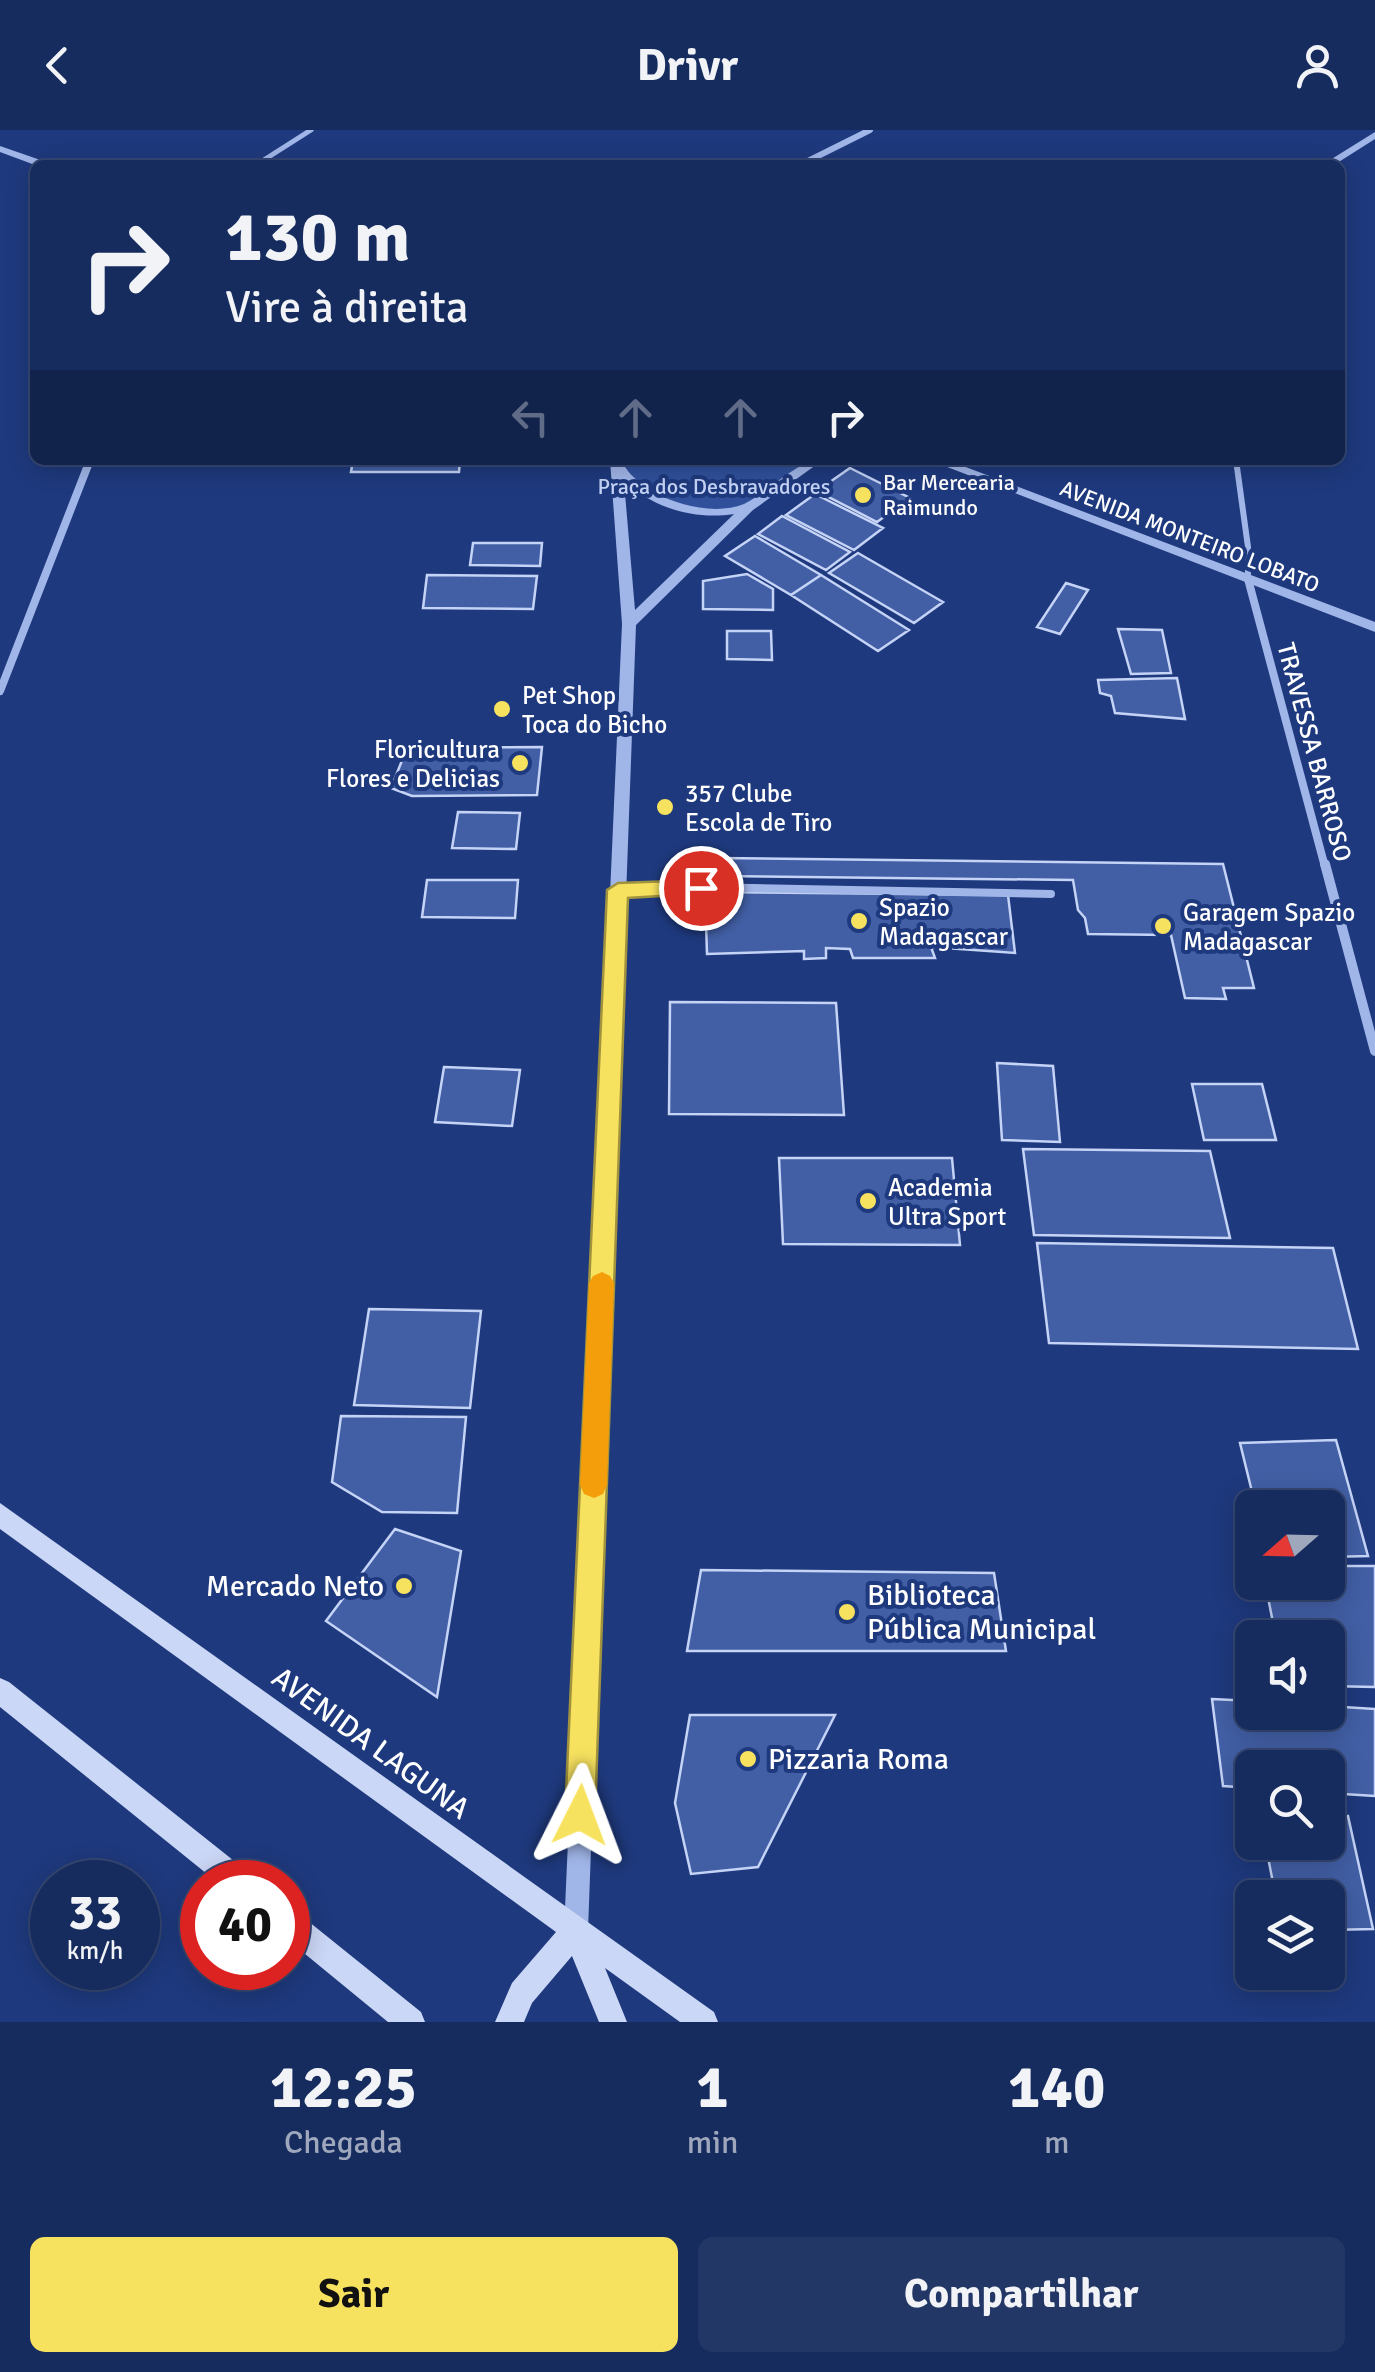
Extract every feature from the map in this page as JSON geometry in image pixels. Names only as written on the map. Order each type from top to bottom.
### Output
[{"type":"main road","name":"AVENIDA LAGUNA","points":[[0,1514],[704,2022]]},
{"type":"main road","points":[[0,1691],[211,1860]]},
{"type":"main road","points":[[509,2022],[522,1993],[576,1931],[612,2022]]},
{"type":"main road","points":[[310,1940],[411,2022]]},
{"type":"street","points":[[810,160],[870,130]]},
{"type":"street","points":[[1335,160],[1375,135]]},
{"type":"street","points":[[0,148],[32,160]]},
{"type":"street","points":[[0,691],[88,465]]},
{"type":"street","points":[[576,1931],[628,624],[616,465]]},
{"type":"street","points":[[618,465],[635,488],[670,506],[722,513],[748,508]]},
{"type":"street","points":[[628,624],[748,508],[807,465]]},
{"type":"street","name":"AVENIDA MONTEIRO LOBATO","points":[[948,465],[1375,627]]},
{"type":"street","name":"TRAVESSA BARROSO","points":[[1248,579],[1375,1050]]},
{"type":"lane","points":[[264,160],[311,130]]},
{"type":"lane","points":[[1237,465],[1248,547],[1248,579]]},
{"type":"lane","points":[[618,890],[1051,894]]},
{"type":"green space","name":"Praça dos Desbravadores","points":[[621,465],[810,465],[748,507],[722,513],[653,498]]},
{"type":"building","points":[[352,465],[460,465],[459,472],[351,472]]},
{"type":"building","name":"Bar Mercearia Raimundo","points":[[850,468],[910,498],[877,522],[817,491]]},
{"type":"building","points":[[815,494],[883,528],[854,550],[786,515]]},
{"type":"building","points":[[782,516],[850,552],[826,570],[758,534]]},
{"type":"building","points":[[755,536],[821,575],[791,595],[725,556]]},
{"type":"building","points":[[473,543],[542,543],[540,566],[470,565]]},
{"type":"building","points":[[858,553],[943,602],[914,623],[829,573]]},
{"type":"building","points":[[747,574],[773,589],[773,610],[703,609],[703,581]]},
{"type":"building","points":[[427,575],[537,576],[533,609],[423,608]]},
{"type":"building","points":[[821,575],[909,630],[878,651],[791,595]]},
{"type":"building","points":[[1066,583],[1088,590],[1060,634],[1037,627]]},
{"type":"building","points":[[1118,629],[1162,630],[1171,673],[1131,674]]},
{"type":"building","points":[[727,631],[771,631],[772,660],[727,659]]},
{"type":"building","points":[[1177,678],[1185,719],[1115,713],[1111,696],[1100,693],[1098,680]]},
{"type":"building","points":[[542,747],[537,795],[412,796],[391,788],[407,748]]},
{"type":"building","points":[[458,812],[520,813],[516,849],[452,848]]},
{"type":"building","name":"Garagem Spazio Madagascar","points":[[719,858],[1223,864],[1254,988],[1223,988],[1226,999],[1185,998],[1171,935],[1088,934],[1085,918],[1078,910],[1073,880],[718,876]]},
{"type":"building","points":[[427,880],[518,880],[515,918],[422,917]]},
{"type":"building","name":"Spazio Madagascar","points":[[705,892],[1008,895],[1015,953],[931,947],[935,958],[853,958],[850,949],[826,948],[826,958],[804,959],[804,951],[707,954]]},
{"type":"building","points":[[670,1002],[836,1003],[844,1115],[669,1114]]},
{"type":"building","points":[[997,1063],[1053,1066],[1060,1142],[1002,1140]]},
{"type":"building","points":[[444,1067],[520,1070],[512,1126],[435,1122]]},
{"type":"building","points":[[1192,1084],[1262,1084],[1276,1140],[1204,1140]]},
{"type":"building","points":[[1023,1149],[1210,1151],[1230,1238],[1034,1235]]},
{"type":"building","name":"Academia Ultra Sport","points":[[779,1158],[952,1158],[960,1245],[783,1244]]},
{"type":"building","points":[[1037,1243],[1333,1248],[1358,1349],[1049,1343]]},
{"type":"building","points":[[369,1309],[481,1311],[470,1408],[354,1405]]},
{"type":"building","points":[[341,1416],[466,1417],[457,1513],[382,1512],[332,1482]]},
{"type":"building","points":[[1336,1440],[1368,1556],[1345,1557],[1345,1490],[1252,1490],[1240,1443]]},
{"type":"building","name":"Mercado Neto","points":[[395,1529],[461,1551],[437,1697],[326,1621]]},
{"type":"building","points":[[1345,1566],[1375,1566],[1375,1687],[1345,1686],[1345,1620],[1272,1620],[1269,1600],[1345,1600]]},
{"type":"building","name":"Biblioteca Pública Municipal","points":[[701,1570],[994,1573],[1006,1651],[687,1651]]},
{"type":"building","points":[[1212,1699],[1235,1700],[1235,1730],[1345,1730],[1345,1707],[1375,1709],[1375,1796],[1345,1794],[1345,1750],[1235,1750],[1235,1787],[1223,1786]]},
{"type":"building","name":"Pizzaria Roma","points":[[690,1715],[835,1715],[758,1867],[691,1874],[675,1803]]},
{"type":"building","points":[[1348,1816],[1373,1929],[1345,1930],[1345,1880],[1272,1880],[1269,1860],[1345,1860]]},
{"type":"slow traffic","points":[[594,1485],[602,1283]]},
{"type":"place","name":"Bar Mercearia Raimundo","points":[[863,495]]},
{"type":"place","name":"Pet Shop Toca do Bicho","points":[[502,709]]},
{"type":"place","name":"Floricultura Flores e Delicias","points":[[520,763]]},
{"type":"place","name":"357 Clube Escola de Tiro","points":[[665,807]]},
{"type":"place","name":"Spazio Madagascar","points":[[859,921]]},
{"type":"place","name":"Garagem Spazio Madagascar","points":[[1163,926]]},
{"type":"place","name":"Academia Ultra Sport","points":[[868,1201]]},
{"type":"place","name":"Mercado Neto","points":[[404,1586]]},
{"type":"place","name":"Biblioteca Pública Municipal","points":[[847,1612]]},
{"type":"place","name":"Pizzaria Roma","points":[[748,1759]]},
{"type":"route","points":[[580,1815],[618,890],[701,888]]}]
